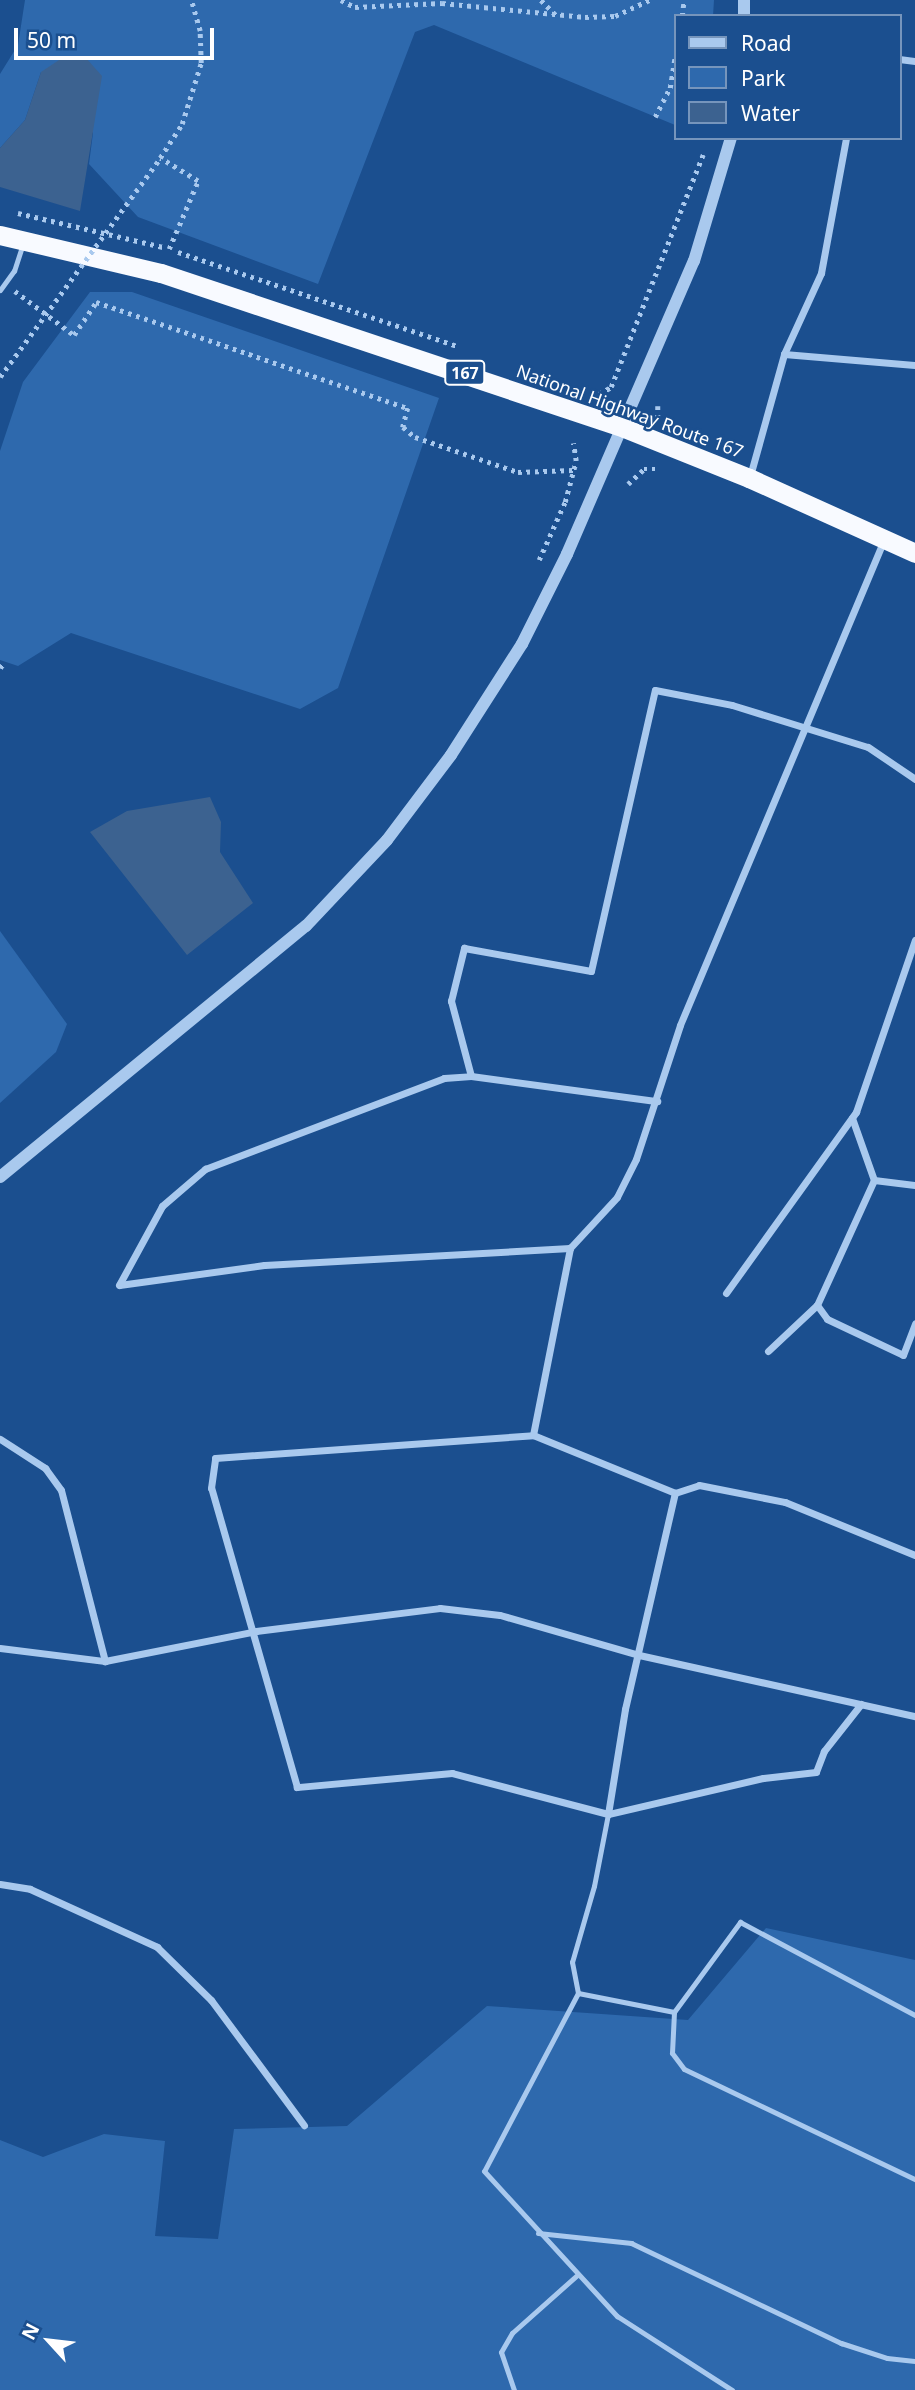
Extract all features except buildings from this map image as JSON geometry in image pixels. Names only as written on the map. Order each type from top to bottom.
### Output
[{"type":"highway","name":"National Highway Route 167","points":[[0,235],[161,273],[624,428],[749,478],[915,553]]},
{"type":"street","points":[[0,1177],[231,992],[306,926],[387,840],[451,755],[522,644],[624,428],[694,261],[730,140]]},
{"type":"street","points":[[749,478],[784,354],[821,273],[846,140]]},
{"type":"street","points":[[784,354],[915,365]]},
{"type":"street","points":[[533,1435],[570,1248],[617,1197],[657,1101],[680,1025],[884,538]]},
{"type":"street","points":[[471,1076],[451,1001],[464,948],[591,971],[655,690],[732,705],[804,731],[868,747],[915,779]]},
{"type":"street","points":[[726,1293],[852,1118],[915,940]]},
{"type":"street","points":[[570,1248],[264,1265],[119,1285],[162,1206],[205,1169],[444,1078],[471,1076],[657,1101]]},
{"type":"street","points":[[768,1351],[817,1305],[874,1180],[852,1118]]},
{"type":"street","points":[[874,1180],[915,1185]]},
{"type":"street","points":[[817,1305],[827,1319],[903,1355],[915,1323]]},
{"type":"street","points":[[862,1704],[824,1751],[816,1772],[763,1778],[608,1814],[452,1773],[297,1787],[256,1631],[211,1488],[215,1458],[533,1435],[675,1493],[699,1485],[785,1502],[915,1555]]},
{"type":"street","points":[[0,1439],[46,1468],[61,1490],[105,1661]]},
{"type":"street","points":[[608,1814],[639,1654],[675,1493]]},
{"type":"street","points":[[0,1648],[105,1661],[256,1631],[439,1608],[499,1615],[639,1654],[915,1716]]},
{"type":"street","points":[[0,1884],[30,1889],[157,1947],[211,2000],[304,2125]]},
{"type":"lane","points":[[0,290],[6,285],[24,240]]},
{"type":"lane","points":[[608,1814],[594,1886],[572,1962],[578,1993],[484,2171],[576,2276],[617,2316],[732,2390]]},
{"type":"lane","points":[[915,2015],[740,1922],[674,2012],[672,2053],[684,2069],[915,2179]]},
{"type":"lane","points":[[578,1993],[674,2012]]},
{"type":"lane","points":[[538,2233],[631,2243],[841,2343],[887,2358],[915,2361]]},
{"type":"lane","points":[[514,2390],[501,2352],[512,2333],[576,2276]]},
{"type":"path","points":[[0,377],[182,124],[201,63],[200,31],[191,0]]},
{"type":"path","points":[[341,0],[355,7],[442,3],[557,17],[615,16],[649,0]]},
{"type":"path","points":[[541,0],[557,17]]},
{"type":"path","points":[[655,117],[670,88],[674,62]]},
{"type":"path","points":[[593,394],[604,393],[611,387],[704,151]]},
{"type":"path","points":[[160,158],[198,181],[169,249]]},
{"type":"path","points":[[6,285],[74,335],[96,302],[408,408],[402,427],[415,437],[518,472],[573,470]]},
{"type":"path","points":[[536,569],[565,502],[573,470],[573,443]]},
{"type":"path","points":[[628,484],[644,469],[655,469]]},
{"type":"green space","points":[[25,0],[714,0],[713,14],[674,14],[674,125],[434,25],[415,32],[318,284],[138,217],[89,164],[93,133],[41,72],[25,120],[0,148],[0,74],[18,45]]},
{"type":"green space","points":[[90,292],[132,292],[439,398],[338,688],[300,709],[71,633],[18,666],[0,660],[0,451],[23,382]]},
{"type":"green space","points":[[0,931],[67,1024],[56,1052],[0,1103]]},
{"type":"green space","points":[[766,1928],[915,1960],[915,2390],[0,2390],[0,2140],[43,2157],[104,2134],[165,2141],[155,2236],[218,2239],[234,2129],[347,2126],[487,2006],[688,2020]]},
{"type":"water","points":[[62,58],[86,58],[102,76],[80,211],[0,187],[0,148],[25,120],[41,72]]},
{"type":"water","points":[[210,797],[221,822],[220,852],[253,903],[187,955],[90,832],[127,811]]}]
